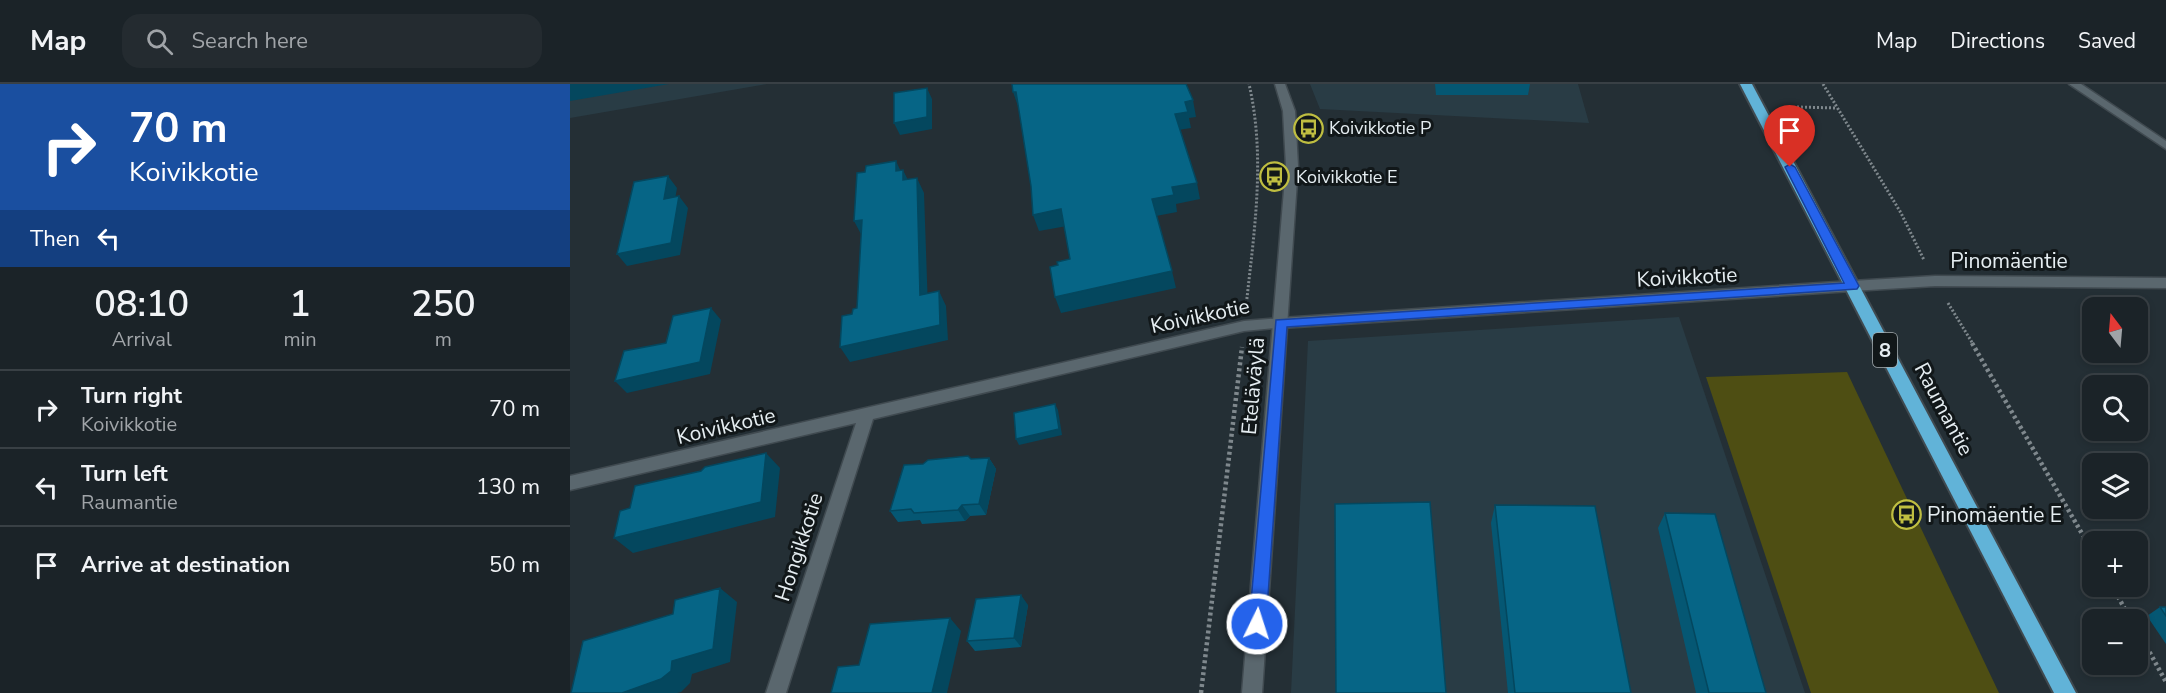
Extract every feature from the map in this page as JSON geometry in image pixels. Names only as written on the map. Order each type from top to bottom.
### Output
[{"type":"highway","name":"Raumantie","points":[[1746,84],[2065,693]]},
{"type":"street","name":"Eteläväylä","points":[[1252,693],[1292,166],[1288,111],[1280,84]]},
{"type":"street","points":[[2074,84],[2166,146]]},
{"type":"street","name":"Pinomäentie","points":[[1852,286],[1935,281],[2166,284]]},
{"type":"street","name":"Koivikkotie","points":[[570,483],[1244,326],[1852,286]]},
{"type":"street","name":"Hongikkotie","points":[[776,693],[866,415]]},
{"type":"path","points":[[1201,693],[1244,326],[1258,171],[1258,131],[1250,84]]},
{"type":"path","points":[[1823,84],[1901,213],[1935,281],[2016,416],[2082,534]]},
{"type":"path","points":[[1797,107],[1838,108]]},
{"type":"path","points":[[2148,649],[2166,682]]},
{"type":"shaded area","points":[[570,84],[767,84],[570,118]]},
{"type":"shaded area","points":[[1310,84],[1578,84],[1589,123],[1320,109]]},
{"type":"shaded area","points":[[1679,317],[1805,693],[1291,693],[1308,341]]},
{"type":"shaded area","points":[[1847,372],[1999,693],[1811,693],[1706,377]]},
{"type":"building","points":[[1012,84],[1186,84],[1193,100],[1185,102],[1188,112],[1175,114],[1197,183],[1172,187],[1174,195],[1152,199],[1172,271],[1055,297],[1050,267],[1058,265],[1057,262],[1070,259],[1061,209],[1033,215],[1031,186],[1016,92],[1013,92]]},
{"type":"building","points":[[927,88],[927,117],[894,123],[894,93]]},
{"type":"building","points":[[896,161],[896,171],[903,170],[903,180],[917,178],[920,295],[939,291],[940,325],[840,347],[842,316],[852,314],[853,309],[857,308],[862,220],[854,221],[857,173],[865,172],[866,166]]},
{"type":"building","points":[[668,176],[664,199],[679,196],[671,243],[617,254],[634,182]]},
{"type":"building","points":[[711,308],[700,362],[615,381],[624,351],[666,343],[673,316]]},
{"type":"building","points":[[1055,404],[1059,429],[1016,439],[1014,413]]},
{"type":"building","points":[[766,453],[761,502],[614,538],[620,511],[630,508],[635,486]]},
{"type":"building","points":[[968,456],[971,459],[989,458],[979,504],[962,505],[958,510],[914,513],[911,509],[890,511],[904,465]]},
{"type":"building","points":[[1430,502],[1446,693],[1336,693],[1335,504]]},
{"type":"building","points":[[1495,505],[1595,506],[1631,693],[1515,693]]},
{"type":"building","points":[[1665,513],[1715,514],[1766,693],[1709,693]]},
{"type":"building","points":[[720,588],[713,649],[672,661],[671,671],[661,679],[622,693],[571,693],[583,641],[673,614],[675,600]]},
{"type":"building","points":[[1021,595],[1014,638],[967,641],[976,599]]},
{"type":"building","points":[[2160,607],[2166,607],[2166,616]]},
{"type":"building","points":[[950,618],[932,693],[831,693],[838,667],[859,665],[870,624]]},
{"type":"place","name":"Koivikkotie P","points":[[1308,128]]},
{"type":"place","name":"Koivikkotie E","points":[[1275,177]]},
{"type":"place","name":"Pinomäentie E","points":[[1906,515]]},
{"type":"route","points":[[1257,624],[1281,323],[1779,293],[1852,286],[1790,167]]}]
